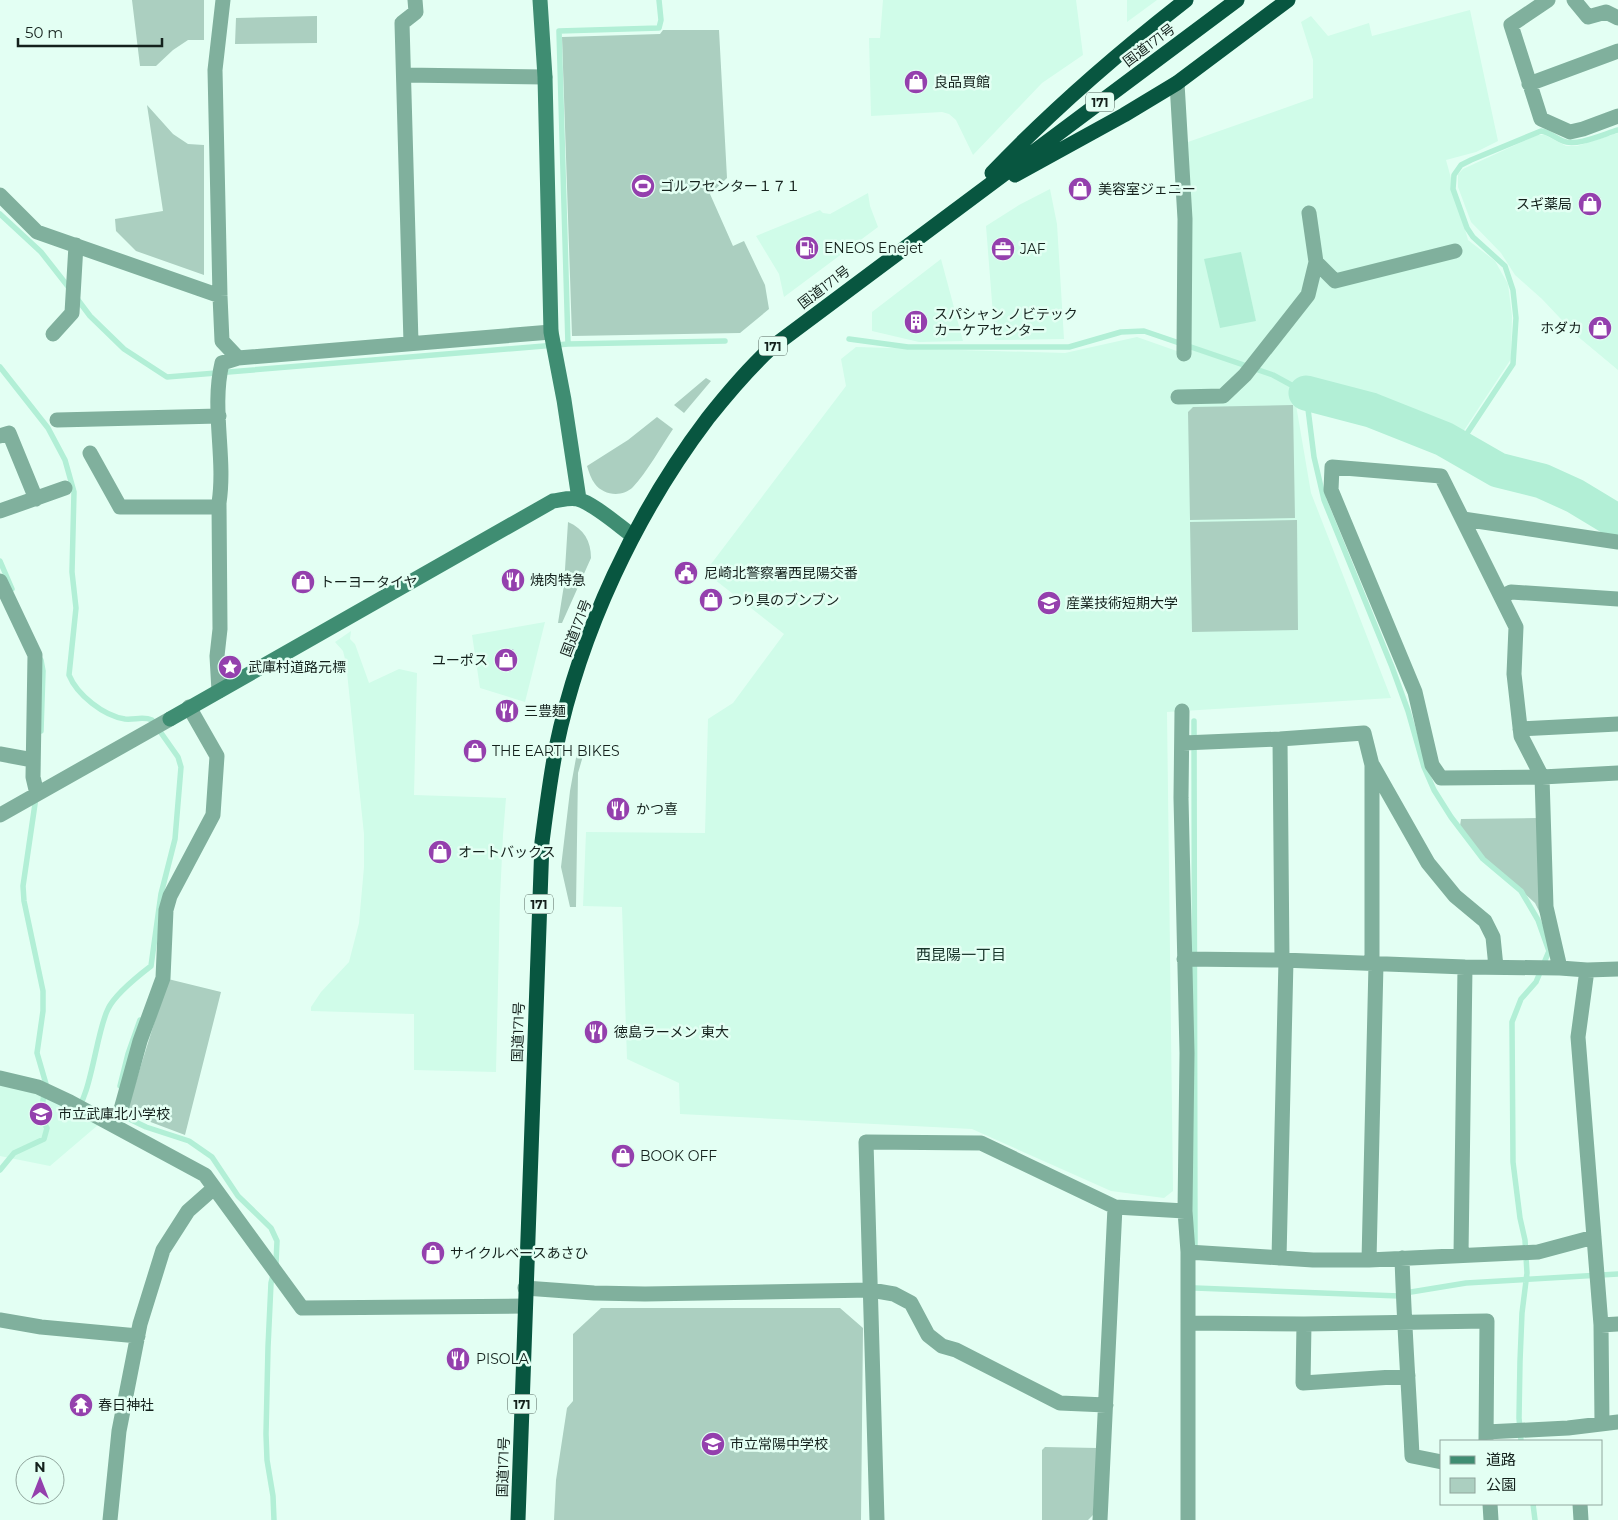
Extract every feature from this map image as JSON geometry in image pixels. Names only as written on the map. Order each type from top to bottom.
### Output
[{"type":"highway","points":[[963,203],[1030,134],[1140,36],[1186,0]]},
{"type":"highway","name":"国道171号","points":[[518,1520],[542,842],[556,749],[566,708],[584,649],[633,536],[655,496],[688,444],[724,397],[762,355],[790,332],[1237,0]]},
{"type":"highway","points":[[963,203],[1124,115],[1177,83],[1288,0]]},
{"type":"street","points":[[223,0],[215,70],[220,296],[222,340],[238,358]]},
{"type":"street","points":[[411,343],[402,23],[416,12],[415,0]]},
{"type":"street","points":[[540,0],[545,77],[550,332],[567,418],[578,499]]},
{"type":"street","points":[[1548,0],[1511,25],[1541,119],[1570,132],[1618,116]]},
{"type":"street","points":[[1574,0],[1588,17],[1606,12],[1618,18]]},
{"type":"street","points":[[1530,84],[1618,51]]},
{"type":"street","points":[[404,75],[545,77]]},
{"type":"street","points":[[1177,83],[1185,219],[1184,354]]},
{"type":"street","points":[[0,195],[37,232],[76,252],[220,296]]},
{"type":"street","points":[[1178,397],[1223,396],[1239,381],[1308,295],[1316,262],[1308,214]]},
{"type":"street","points":[[1316,262],[1336,281],[1455,251]]},
{"type":"street","points":[[53,334],[72,313],[76,252]]},
{"type":"street","points":[[219,691],[217,656],[220,629],[219,507],[222,484],[219,373],[222,363],[238,358],[550,332]]},
{"type":"street","points":[[57,420],[219,416]]},
{"type":"street","points":[[0,436],[9,433],[36,498]]},
{"type":"street","points":[[90,453],[120,507],[219,507]]},
{"type":"street","points":[[1548,967],[1542,777],[1521,736],[1514,674],[1516,627],[1441,476],[1332,467],[1331,490],[1415,692],[1432,765],[1440,778],[1542,777],[1618,773]]},
{"type":"street","points":[[0,511],[65,488]]},
{"type":"street","points":[[0,815],[554,501],[578,499],[587,503],[633,536]]},
{"type":"street","points":[[1463,519],[1618,542]]},
{"type":"street","points":[[0,581],[35,655],[33,777],[37,793]]},
{"type":"street","points":[[1501,597],[1511,592],[1618,599]]},
{"type":"street","points":[[117,1118],[140,1040],[163,978],[166,910],[168,903],[213,815],[217,756],[189,707]]},
{"type":"street","points":[[1182,711],[1181,798],[1186,1053],[1185,1211],[1188,1252],[1188,1520]]},
{"type":"street","points":[[1520,729],[1618,724]]},
{"type":"street","points":[[1183,743],[1280,740],[1364,733],[1372,765],[1374,964],[1369,1260]]},
{"type":"street","points":[[1279,1258],[1284,960],[1280,740]]},
{"type":"street","points":[[0,754],[33,760]]},
{"type":"street","points":[[1372,765],[1428,863],[1455,896],[1485,920],[1493,937],[1496,967]]},
{"type":"street","points":[[1184,959],[1284,960],[1465,967],[1548,967],[1587,970],[1618,969]]},
{"type":"street","points":[[1461,1255],[1465,967]]},
{"type":"street","points":[[1587,970],[1578,1037],[1601,1325],[1602,1422]]},
{"type":"street","points":[[0,1078],[44,1090],[80,1107],[117,1118],[205,1175],[302,1308],[525,1306]]},
{"type":"street","points":[[877,1520],[866,1142],[981,1143],[1115,1207],[1185,1211]]},
{"type":"street","points":[[110,1520],[119,1431],[138,1336],[163,1250],[188,1211],[214,1188]]},
{"type":"street","points":[[1100,1520],[1115,1207]]},
{"type":"street","points":[[1188,1252],[1313,1260],[1369,1260],[1538,1252],[1594,1237]]},
{"type":"street","points":[[1402,1258],[1412,1456],[1440,1462]]},
{"type":"street","points":[[526,1288],[594,1293],[645,1294],[870,1290],[894,1294],[912,1303],[928,1335],[942,1346],[956,1350],[1060,1403],[1106,1405]]},
{"type":"street","points":[[0,1320],[41,1327],[138,1336]]},
{"type":"street","points":[[1188,1323],[1304,1324],[1487,1321],[1486,1436],[1569,1435],[1602,1422],[1618,1422]]},
{"type":"street","points":[[1304,1324],[1303,1382],[1408,1376]]},
{"type":"street","points":[[1601,1325],[1618,1324]]},
{"type":"street","points":[[1490,1505],[1490,1520]]},
{"type":"street","points":[[1580,1505],[1581,1520]]},
{"type":"shaded area","points":[[883,0],[1076,0],[1083,55],[1042,83],[973,155],[956,120],[949,114],[942,112],[871,116],[869,38],[880,38]]},
{"type":"shaded area","points":[[1127,0],[1157,0],[1127,22]]},
{"type":"shaded area","name":"産業技術短期大学","points":[[1470,10],[1498,141],[1476,152],[1446,160],[1468,240],[1495,261],[1508,284],[1512,316],[1511,359],[1459,438],[1303,381],[1295,399],[1311,493],[1391,698],[1167,712],[1173,1191],[1164,1198],[1111,1191],[972,1129],[680,1114],[679,1083],[627,1059],[622,907],[583,906],[586,832],[705,833],[708,719],[733,703],[784,634],[705,572],[846,386],[841,359],[856,347],[1065,353],[1137,337],[1191,356],[1188,142],[1313,98],[1313,60],[1301,22],[1311,16],[1328,36],[1369,23],[1372,36]]},
{"type":"shaded area","points":[[1618,133],[1618,370],[1576,335],[1542,299],[1515,275],[1501,253],[1471,222],[1458,187],[1458,174],[1463,169],[1537,135],[1545,135],[1566,146],[1577,146]]},
{"type":"shaded area","name":"JAF","points":[[1050,189],[1057,224],[1064,339],[995,340],[986,226],[1019,205]]},
{"type":"shaded area","name":"ENEOS Enejet","points":[[868,193],[870,206],[878,227],[784,297],[779,274],[756,236],[820,210],[823,213],[830,214]]},
{"type":"shaded area","points":[[1241,252],[1256,321],[1220,328],[1204,259]]},
{"type":"shaded area","points":[[941,259],[963,341],[919,342],[872,331],[872,312]]},
{"type":"shaded area","name":"ユーポス","points":[[545,622],[525,702],[480,688],[472,635]]},
{"type":"shaded area","points":[[351,631],[350,639],[355,644],[369,683],[399,669],[417,673],[414,795],[506,798],[500,898],[496,1072],[414,1070],[414,1014],[311,1011],[311,1007],[321,992],[349,962],[359,923],[364,867],[364,834],[346,663],[343,651],[335,642]]},
{"type":"shaded area","name":"市立武庫北小学校","points":[[0,1083],[30,1090],[64,1104],[98,1125],[50,1166],[0,1156]]},
{"type":"green space","points":[[132,0],[204,0],[204,40],[188,40],[173,50],[156,66],[140,66]]},
{"type":"green space","points":[[317,16],[317,43],[235,44],[236,18]]},
{"type":"green space","name":"ゴルフセンター１７１","points":[[663,30],[719,30],[727,178],[710,194],[733,246],[744,241],[765,285],[769,309],[740,333],[572,336],[562,37],[660,34]]},
{"type":"green space","points":[[147,105],[173,134],[188,144],[204,145],[204,275],[136,251],[116,231],[115,219],[163,211]]},
{"type":"green space","points":[[706,378],[711,381],[684,413],[674,405]]},
{"type":"green space","points":[[1293,405],[1295,518],[1190,520],[1188,412],[1193,407]]},
{"type":"green space","points":[[657,417],[673,429],[638,481],[624,493],[613,494],[598,488],[592,480],[587,466],[628,440]]},
{"type":"green space","points":[[1297,520],[1298,630],[1192,632],[1190,522]]},
{"type":"green space","points":[[568,522],[586,536],[590,546],[591,558],[562,623],[558,623],[564,585]]},
{"type":"green space","points":[[578,747],[585,749],[578,773],[576,907],[570,907],[561,867],[570,791]]},
{"type":"green space","points":[[1538,818],[1540,913],[1535,903],[1484,857],[1460,826],[1461,819]]},
{"type":"green space","points":[[168,979],[221,992],[185,1135],[132,1115],[127,1110]]},
{"type":"green space","name":"市立常陽中学校","points":[[601,1308],[840,1308],[863,1328],[861,1520],[554,1520],[556,1480],[567,1408],[573,1401],[573,1334]]},
{"type":"green space","points":[[1045,1447],[1098,1448],[1093,1515],[1088,1520],[1042,1520],[1042,1450]]},
{"type":"waterway","points":[[568,344],[559,31],[659,28],[661,20],[659,0]]},
{"type":"waterway","points":[[1458,447],[1513,364],[1516,318],[1513,290],[1505,266],[1473,237],[1467,228],[1453,189],[1454,175],[1461,165],[1541,131],[1563,141],[1575,142],[1618,130]]},
{"type":"waterway","points":[[0,214],[41,252],[70,289]]},
{"type":"waterway","points":[[75,296],[90,316],[124,349],[167,377],[568,344],[725,341]]},
{"type":"waterway","points":[[849,339],[908,347],[1069,347],[1121,332],[1144,331],[1273,375],[1306,393],[1314,457],[1324,500],[1392,667],[1408,711],[1424,767],[1434,790],[1451,817],[1483,859],[1521,891],[1538,920],[1549,951],[1536,982],[1521,999],[1512,1022],[1513,1162],[1520,1218],[1525,1240],[1527,1273],[1522,1313],[1520,1361],[1519,1418],[1521,1440]]},
{"type":"waterway","points":[[0,367],[48,428],[65,460],[74,492],[72,572],[76,608],[69,675],[78,690],[85,697],[109,714],[125,719],[145,718],[152,720],[178,757],[181,767],[175,839],[161,894],[151,966],[121,991],[111,1003],[100,1033],[89,1081],[79,1107],[73,1114]]},
{"type":"waterway","points":[[1306,393],[1371,410],[1444,439],[1498,470],[1542,481],[1575,496],[1618,522]]},
{"type":"waterway","points":[[0,561],[12,589]]},
{"type":"waterway","points":[[41,660],[43,671],[41,731]]},
{"type":"waterway","points":[[1194,721],[1195,1251]]},
{"type":"waterway","points":[[0,1170],[14,1153],[44,1139],[47,1128],[42,1120],[41,1111],[46,1084],[37,1053],[43,1011],[43,991],[24,901],[23,886],[36,797]]},
{"type":"waterway","points":[[120,1086],[128,1054],[140,1020]]},
{"type":"waterway","points":[[121,1115],[146,1127],[189,1141],[212,1157],[238,1196],[271,1228],[277,1241],[276,1263],[271,1283],[266,1434],[274,1520]]},
{"type":"waterway","points":[[1195,1288],[1399,1296],[1411,1292],[1466,1283],[1618,1274]]},
{"type":"waterway","points":[[1533,1505],[1535,1520]]},
{"type":"place","name":"良品買館","points":[[916,82]]},
{"type":"place","name":"ゴルフセンター１７１","points":[[643,186]]},
{"type":"place","name":"美容室ジェニー","points":[[1080,189]]},
{"type":"place","name":"スギ薬局","points":[[1590,204]]},
{"type":"place","name":"ENEOS Enejet","points":[[807,248]]},
{"type":"place","name":"JAF","points":[[1003,249]]},
{"type":"place","name":"スパシャン ノビテック カーケアセンター","points":[[916,322]]},
{"type":"place","name":"ホダカ","points":[[1600,328]]},
{"type":"place","name":"尼崎北警察署西昆陽交番","points":[[686,573]]},
{"type":"place","name":"焼肉特急","points":[[513,580]]},
{"type":"place","name":"トーヨータイヤ","points":[[303,582]]},
{"type":"place","name":"つり具のブンブン","points":[[711,600]]},
{"type":"place","name":"産業技術短期大学","points":[[1049,603]]},
{"type":"place","name":"ユーポス","points":[[506,660]]},
{"type":"place","name":"武庫村道路元標","points":[[230,667]]},
{"type":"place","name":"三豊麺","points":[[507,711]]},
{"type":"place","name":"THE EARTH BIKES","points":[[475,751]]},
{"type":"place","name":"かつ喜","points":[[618,809]]},
{"type":"place","name":"オートバックス","points":[[440,852]]},
{"type":"place","name":"徳島ラーメン 東大","points":[[596,1032]]},
{"type":"place","name":"市立武庫北小学校","points":[[41,1114]]},
{"type":"place","name":"BOOK OFF","points":[[623,1156]]},
{"type":"place","name":"サイクルベースあさひ","points":[[433,1253]]},
{"type":"place","name":"PISOLA","points":[[458,1359]]},
{"type":"place","name":"春日神社","points":[[81,1405]]},
{"type":"place","name":"市立常陽中学校","points":[[713,1444]]},
{"type":"district","name":"西昆陽一丁目","points":[[961,954]]}]
